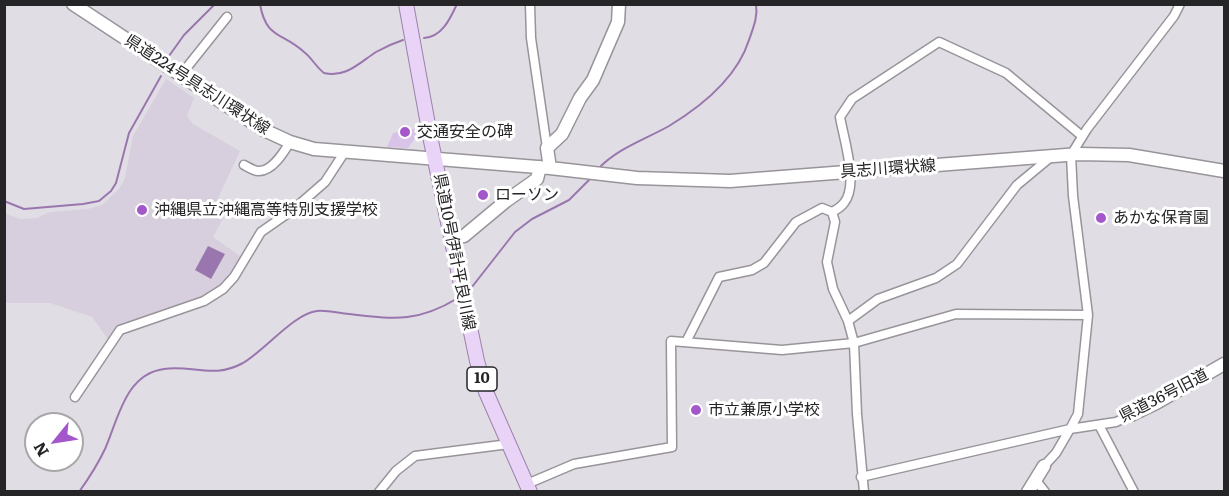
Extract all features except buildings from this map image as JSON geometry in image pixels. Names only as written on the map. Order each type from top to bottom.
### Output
[{"type":"main road","name":"県道224号具志川環状線","points":[[73,4],[264,130],[290,142],[314,149],[344,153],[435,159]]},
{"type":"main road","name":"県道10号伊計平良川線","points":[[406,4],[477,361],[486,392],[528,488]]},
{"type":"main road","points":[[451,239],[464,236],[537,179],[545,168],[547,148],[561,134],[579,98],[593,80],[618,22],[619,4]]},
{"type":"main road","name":"具志川環状線","points":[[435,159],[637,178],[701,181],[1071,154],[1129,155],[1224,171]]},
{"type":"main road","name":"県道36号旧道","points":[[1131,415],[1224,364]]},
{"type":"main road","points":[[1031,486],[1044,466]]},
{"type":"street","points":[[530,4],[531,38],[547,148]]},
{"type":"street","points":[[1044,466],[1056,453],[1078,414],[1088,315],[1073,196],[1071,154],[1082,136],[1174,16],[1180,4]]},
{"type":"street","points":[[180,76],[227,17]]},
{"type":"street","points":[[832,212],[844,203],[852,185],[840,117],[852,99],[939,42],[1006,73],[1082,136]]},
{"type":"street","points":[[244,165],[257,171],[264,170],[277,160],[290,142]]},
{"type":"street","points":[[75,397],[120,330],[204,301],[224,289],[234,277],[261,232],[294,209],[325,182],[344,153]]},
{"type":"street","points":[[848,321],[878,299],[936,278],[957,264],[1017,185],[1052,156]]},
{"type":"street","points":[[686,342],[719,277],[752,270],[764,262],[796,222],[822,208],[832,212]]},
{"type":"street","points":[[832,212],[835,222],[827,262],[833,289],[848,321],[855,343],[861,477],[864,492]]},
{"type":"street","points":[[528,488],[574,464],[672,447],[671,341],[782,350],[855,343],[956,314],[1088,315]]},
{"type":"street","name":"県道36号旧道","points":[[861,477],[1070,429],[1116,422],[1131,415]]},
{"type":"street","points":[[1099,425],[1134,492]]},
{"type":"street","points":[[379,492],[396,471],[415,456],[509,444]]},
{"type":"street","points":[[1031,486],[1038,483],[1045,492]]},
{"type":"shaded area","name":"沖縄県立沖縄高等特別支援学校","points":[[166,79],[194,98],[187,116],[193,124],[240,151],[213,209],[225,215],[213,237],[243,258],[222,287],[202,298],[123,326],[108,339],[92,317],[50,303],[5,303],[4,213],[20,219],[37,218],[50,212],[88,209],[102,205],[119,189],[125,178],[133,136]]},
{"type":"shaded area","points":[[419,128],[419,133],[408,148],[387,147],[393,133]]},
{"type":"shaded area","points":[[208,246],[225,254],[211,279],[195,270]]},
{"type":"waterway","points":[[169,56],[184,35],[215,4]]},
{"type":"waterway","points":[[260,4],[266,23],[271,29],[304,52],[324,73],[346,71],[376,52],[403,40]]},
{"type":"waterway","points":[[424,38],[441,31],[457,4]]},
{"type":"waterway","points":[[598,169],[623,150],[669,126],[717,90],[736,67],[743,54],[755,23],[756,4]]},
{"type":"waterway","points":[[4,201],[24,209],[99,201],[111,191],[116,183],[129,133],[161,76]]},
{"type":"waterway","points":[[468,292],[515,232],[532,219],[569,200],[591,178]]},
{"type":"waterway","points":[[79,492],[102,455],[125,400],[140,380],[151,373],[175,368],[213,371],[232,368],[252,357],[308,313],[329,311],[379,317],[405,317],[430,312],[458,298]]},
{"type":"place","name":"交通安全の碑","points":[[405,132]]},
{"type":"place","name":"ローソン","points":[[483,195]]},
{"type":"place","name":"沖縄県立沖縄高等特別支援学校","points":[[142,210]]},
{"type":"place","name":"あかな保育園","points":[[1101,218]]},
{"type":"place","name":"市立兼原小学校","points":[[696,410]]}]
